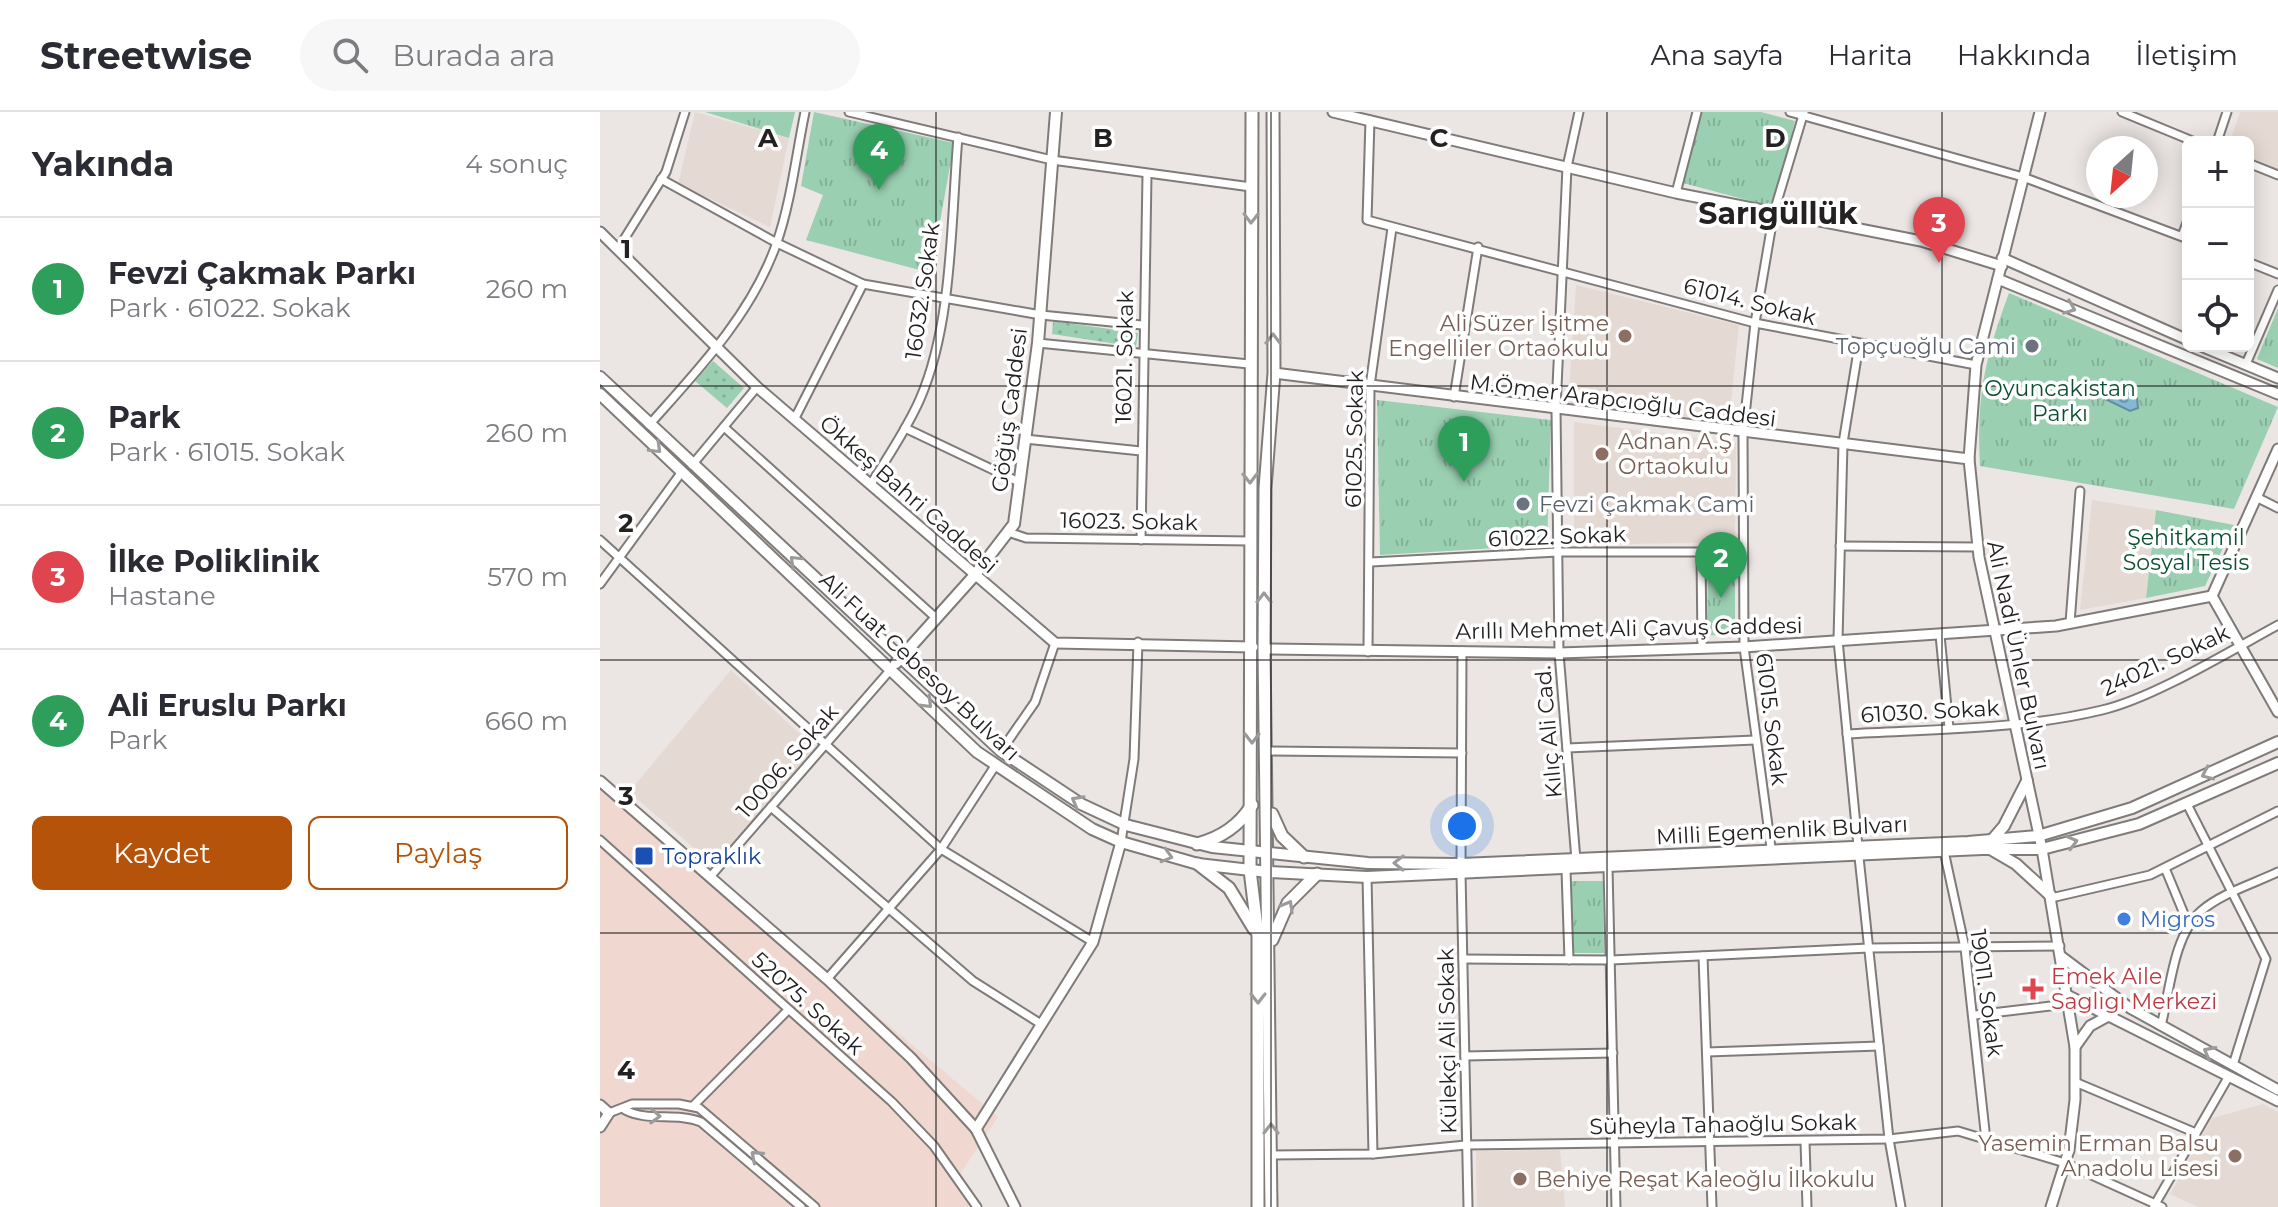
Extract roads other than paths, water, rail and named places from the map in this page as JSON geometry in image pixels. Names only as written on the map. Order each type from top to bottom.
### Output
[{"type":"main road","name":"Göğüş Caddesi","points":[[892,668],[974,576],[1014,524],[1041,315],[1056,112]]},
{"type":"main road","points":[[1252,112],[1249,364],[1251,541],[1267,751],[1271,1207]]},
{"type":"main road","points":[[1258,1207],[1258,936],[1250,870],[1265,488],[1274,373],[1273,112]]},
{"type":"main road","name":"Milli Egemenlik Bulvarı","points":[[600,377],[1001,751],[1063,793],[1126,825],[1197,844],[1368,863],[1461,869],[1566,870],[1991,844],[2042,849],[2139,824],[2278,763]]},
{"type":"main road","name":"Ali Fuat Cebesoy Bulvarı","points":[[600,394],[995,766],[1092,829],[1121,842],[1198,864],[1268,872]]},
{"type":"main road","name":"Milli Egemenlik Bulvarı","points":[[1268,872],[1367,877],[1771,848],[1944,851],[2038,836],[2132,808],[2278,742]]},
{"type":"main road","points":[[2027,781],[2010,816],[1991,844],[2051,897]]},
{"type":"main road","points":[[1197,844],[1212,840],[1242,822],[1252,805]]},
{"type":"main road","points":[[1268,806],[1282,836],[1304,857]]},
{"type":"main road","points":[[1198,864],[1241,903],[1258,936]]},
{"type":"main road","points":[[1270,944],[1288,903],[1317,874]]},
{"type":"street","points":[[618,249],[661,179],[685,112]]},
{"type":"street","points":[[649,425],[718,347],[777,243],[805,112]]},
{"type":"street","points":[[849,112],[1052,160],[1251,187]]},
{"type":"street","points":[[1333,112],[1676,193],[1921,241],[2002,262],[2182,337]]},
{"type":"street","name":"Kılıç Ali Cad.","points":[[1576,860],[1559,653],[1556,409],[1567,167],[1579,112]]},
{"type":"street","points":[[1676,193],[1697,112]]},
{"type":"street","points":[[1790,112],[2023,177],[2182,236]]},
{"type":"street","name":"Ali Nadi Ünler Bulvarı","points":[[2040,112],[1976,365],[1969,459],[1977,547],[2042,849],[2075,1047],[2075,1082],[2065,1163],[2051,1207]]},
{"type":"street","points":[[2122,112],[2182,136]]},
{"type":"street","points":[[2219,136],[2227,112]]},
{"type":"street","name":"61015. Sokak","points":[[1771,848],[1744,647],[1743,434],[1755,323],[1774,212],[1803,114]]},
{"type":"street","points":[[1370,120],[1367,220],[1392,228]]},
{"type":"street","name":"16032. Sokak","points":[[871,484],[921,397],[933,359],[944,298],[958,137]]},
{"type":"street","points":[[2254,165],[2278,175]]},
{"type":"street","name":"16021. Sokak","points":[[1141,540],[1142,325],[1147,175]]},
{"type":"street","points":[[661,179],[777,243],[863,284],[1041,315],[1142,325]]},
{"type":"street","name":"61014. Sokak","points":[[1392,228],[1478,247],[1755,323],[1976,365]]},
{"type":"street","name":"61025. Sokak","points":[[1368,652],[1370,386],[1392,228]]},
{"type":"street","name":"Ökkeş Bahri Caddesi","points":[[600,232],[757,387],[1055,643]]},
{"type":"street","points":[[1454,397],[1478,247]]},
{"type":"street","points":[[2254,264],[2278,274]]},
{"type":"street","points":[[1998,279],[2278,394]]},
{"type":"street","points":[[795,418],[863,284]]},
{"type":"street","points":[[2246,364],[2278,290]]},
{"type":"street","points":[[1038,343],[1249,364]]},
{"type":"street","points":[[1859,345],[1843,443],[1838,640],[1889,1139],[1901,1207]]},
{"type":"street","points":[[2216,352],[2278,378]]},
{"type":"street","name":"M.Ömer Arapcıoğlu Caddesi","points":[[1274,373],[1743,434],[1969,459]]},
{"type":"street","points":[[692,465],[757,387]]},
{"type":"street","points":[[724,427],[936,618]]},
{"type":"street","points":[[905,428],[1019,482]]},
{"type":"street","points":[[1025,439],[1141,451]]},
{"type":"street","points":[[2278,449],[2212,596],[2278,712]]},
{"type":"street","points":[[600,584],[681,473]]},
{"type":"street","points":[[2070,623],[2080,491]]},
{"type":"street","points":[[2256,497],[2278,508]]},
{"type":"street","name":"16023. Sokak","points":[[1008,532],[1026,538],[1251,541]]},
{"type":"street","points":[[600,540],[941,849],[1093,942]]},
{"type":"street","points":[[1840,546],[1977,547]]},
{"type":"street","name":"61022. Sokak","points":[[1371,562],[1558,552],[1743,552]]},
{"type":"street","points":[[1701,552],[1702,648]]},
{"type":"street","name":"Arıllı Mehmet Ali Çavuş Caddesi","points":[[1258,648],[1559,653],[1744,647],[1995,632],[2070,623],[2212,596]]},
{"type":"street","name":"24021. Sokak","points":[[2015,724],[2105,710],[2278,625]]},
{"type":"street","points":[[1940,635],[1949,728]]},
{"type":"street","points":[[1001,751],[1035,702],[1055,643],[1138,642],[1258,648]]},
{"type":"street","points":[[976,1129],[1093,942],[1126,825],[1134,759],[1138,642]]},
{"type":"street","name":"Külekçi Ali Sokak","points":[[1462,651],[1461,869],[1468,1207]]},
{"type":"street","name":"10006. Sokak","points":[[710,877],[892,668]]},
{"type":"street","name":"61030. Sokak","points":[[1847,734],[2015,724]]},
{"type":"street","points":[[1567,748],[1755,740]]},
{"type":"street","points":[[1267,751],[1462,753]]},
{"type":"street","points":[[827,979],[941,849],[995,766]]},
{"type":"street","points":[[600,781],[827,979],[911,1058],[976,1129],[1015,1207]]},
{"type":"street","points":[[2187,804],[2266,959],[2233,1065]]},
{"type":"street","points":[[771,807],[973,981],[1041,1024]]},
{"type":"street","points":[[2051,897],[2165,868],[2278,811]]},
{"type":"street","name":"52075. Sokak","points":[[600,840],[934,1146],[977,1207]]},
{"type":"street","name":"19011. Sokak","points":[[1944,851],[1965,948],[1975,1015],[1986,1140]]},
{"type":"street","points":[[1608,868],[1616,1207]]},
{"type":"street","points":[[2165,868],[2189,926]]},
{"type":"street","points":[[1566,870],[1569,960]]},
{"type":"street","points":[[2161,1026],[2184,933],[2189,926],[2213,902],[2278,872]]},
{"type":"street","points":[[1367,877],[1373,1154]]},
{"type":"street","points":[[1463,959],[1611,960],[1869,948],[2060,946]]},
{"type":"street","points":[[1703,956],[1712,1207]]},
{"type":"street","points":[[2062,957],[2097,986],[2161,1026],[2278,1090]]},
{"type":"street","points":[[2266,959],[2278,957]]},
{"type":"street","points":[[1975,1015],[2066,999],[2110,1015],[2278,1101]]},
{"type":"street","points":[[693,1106],[788,1010]]},
{"type":"street","points":[[2075,1047],[2090,1026],[2110,1015]]},
{"type":"street","points":[[1707,1052],[1879,1046]]},
{"type":"street","points":[[1465,1056],[1613,1053]]},
{"type":"street","points":[[2157,1206],[2229,1076]]},
{"type":"street","points":[[2075,1082],[2196,1133]]},
{"type":"street","points":[[600,1127],[609,1113],[625,1110],[632,1104],[693,1106],[709,1114],[815,1207]]},
{"type":"street","points":[[600,1105],[609,1113]]},
{"type":"street","points":[[625,1110],[635,1115],[687,1116],[701,1122],[795,1205]]},
{"type":"street","name":"Süheyla Tahaoğlu Sokak","points":[[1271,1155],[1373,1154],[1466,1145],[1711,1144],[1889,1139],[1958,1131],[2065,1163],[2157,1206]]},
{"type":"street","points":[[1805,1141],[1807,1207]]},
{"type":"water","points":[[2103,380],[2137,398],[2138,408],[2130,411],[2095,394],[2093,384]]},
{"type":"place","name":"Ali Eruslu Parkı","points":[[879,190]]},
{"type":"place","name":"İlke Poliklinik","points":[[1939,263]]},
{"type":"place","name":"Ali Süzer İşitme Engelliler Ortaokulu","points":[[1625,336]]},
{"type":"place","name":"Topçuoğlu Cami","points":[[2032,346]]},
{"type":"place","name":"Adnan A.Ş Ortaokulu","points":[[1602,454]]},
{"type":"place","name":"Fevzi Çakmak Parkı","points":[[1464,482]]},
{"type":"place","name":"Fevzi Çakmak Cami","points":[[1523,504]]},
{"type":"place","name":"Park","points":[[1721,598]]},
{"type":"place","name":"Topraklık","points":[[644,856]]},
{"type":"place","name":"Migros","points":[[2124,919]]},
{"type":"place","name":"Emek Aile Saglıgı Merkezi","points":[[2033,989]]},
{"type":"place","name":"Yasemin Erman Balsu Anadolu Lisesi","points":[[2235,1156]]},
{"type":"place","name":"Behiye Reşat Kaleoğlu İlkokulu","points":[[1520,1179]]},
{"type":"district","name":"Sarıgüllük","points":[[1778,214]]},
{"type":"park label","name":"Oyuncakistan Parkı","points":[[2060,400]]},
{"type":"park label","name":"Şehitkamil Sosyal Tesis","points":[[2186,550]]}]
